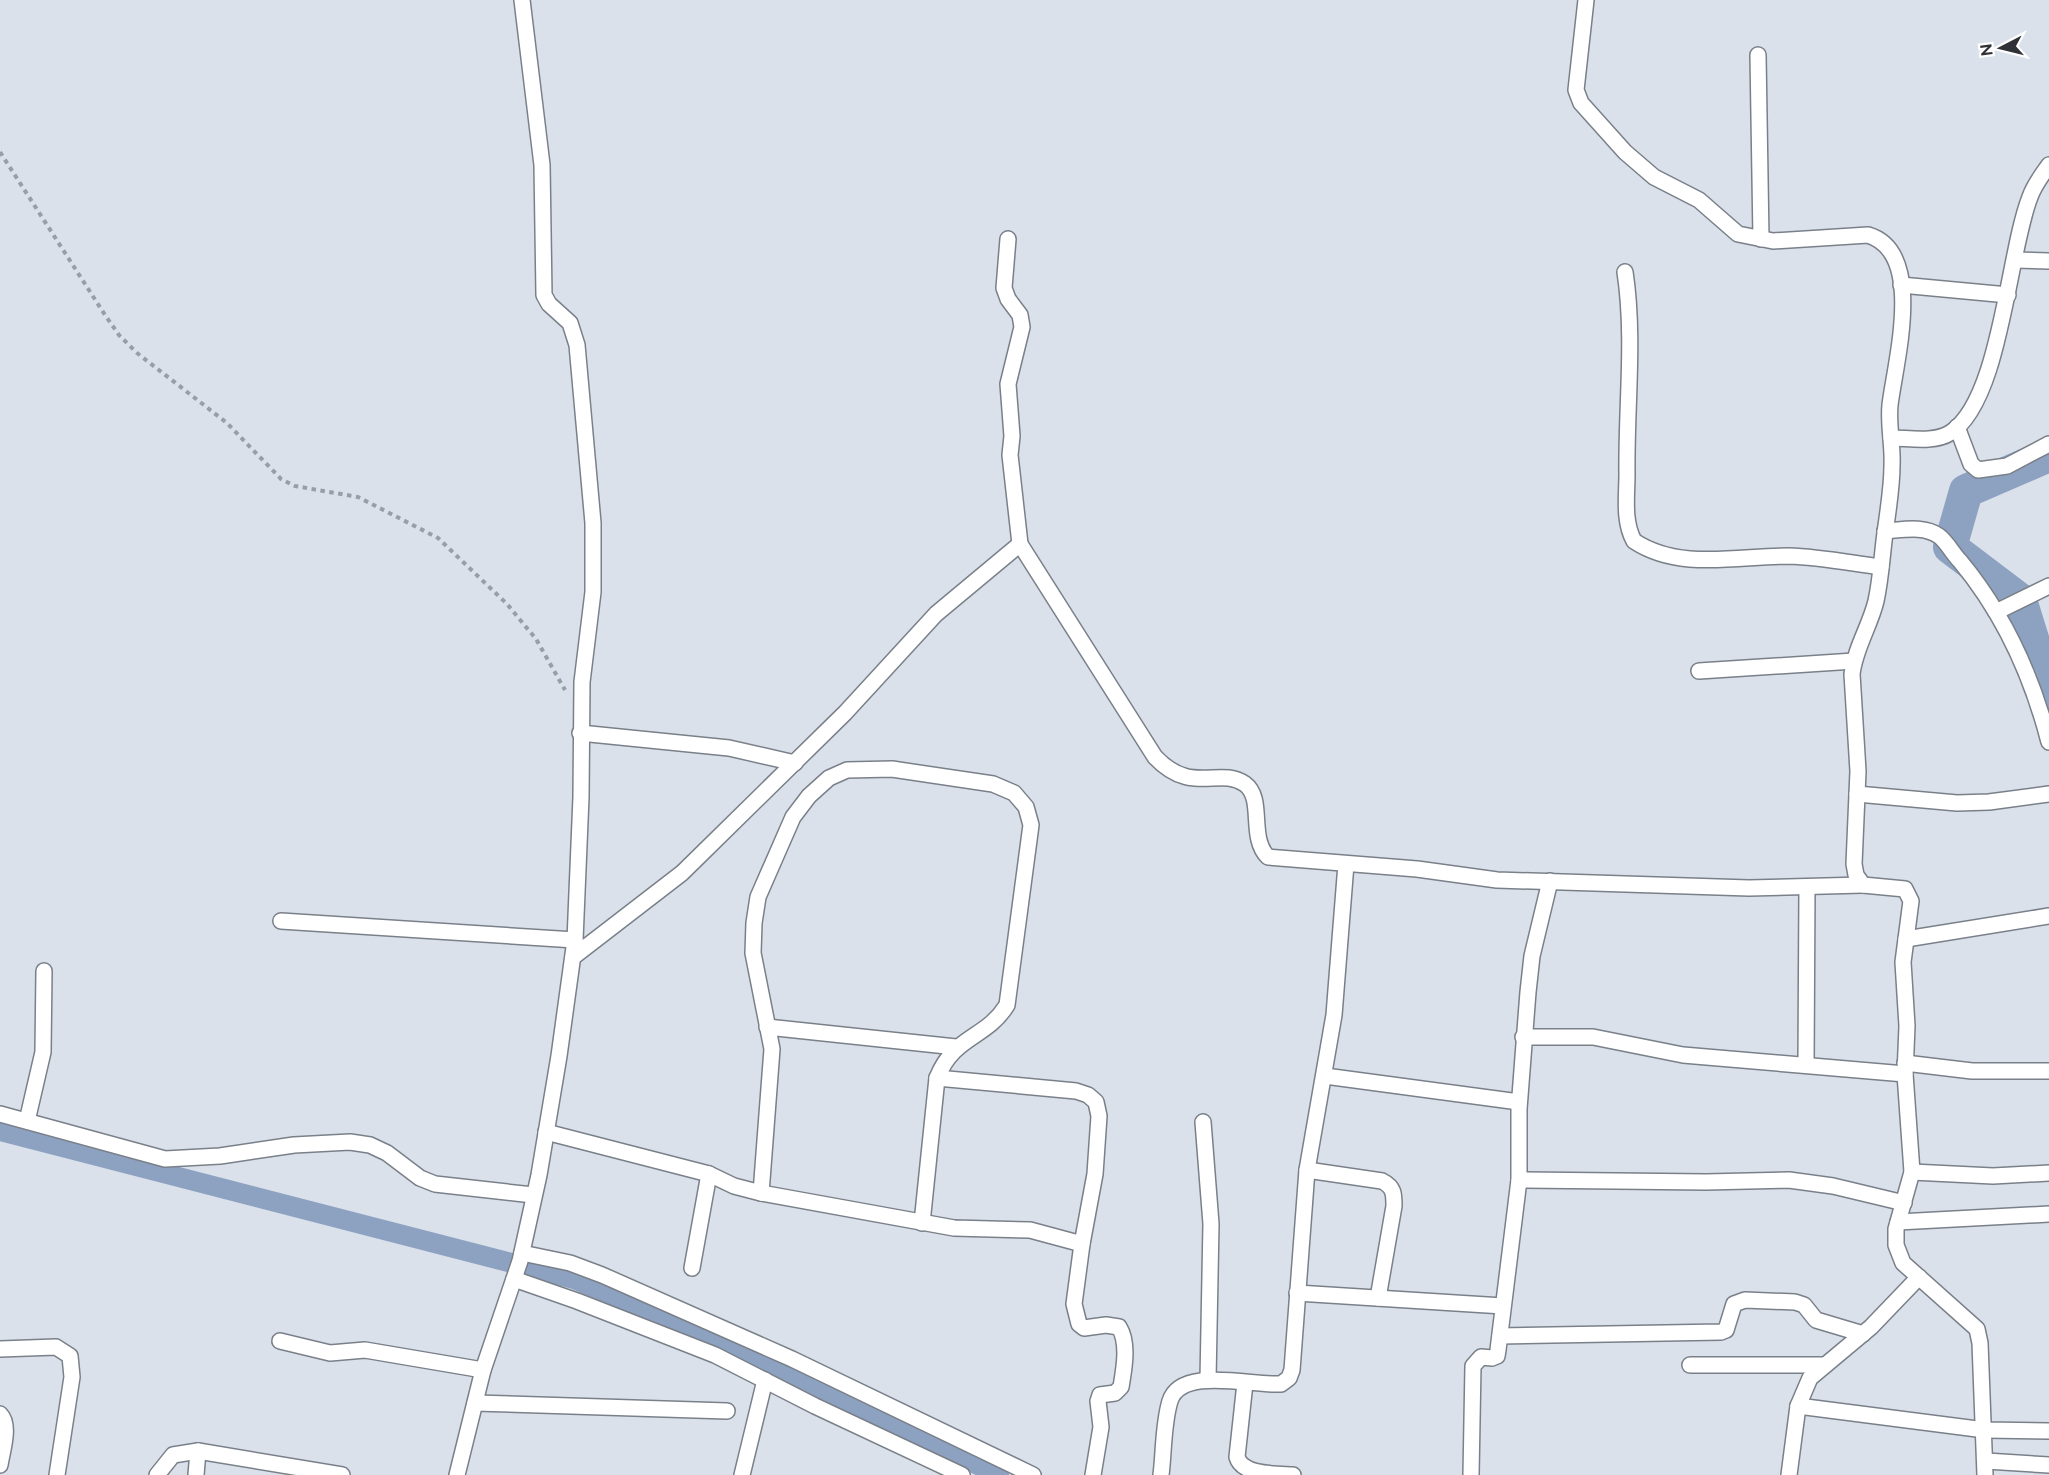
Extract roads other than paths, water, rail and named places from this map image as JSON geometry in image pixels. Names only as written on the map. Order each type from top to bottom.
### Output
[{"type":"street","points":[[458,1475],[483,1370],[518,1266],[546,1132],[573,957],[581,797],[580,717],[593,592],[593,523],[577,345],[570,323],[549,304],[544,295],[542,165],[522,0]]},
{"type":"street","points":[[1586,0],[1576,90],[1581,103],[1625,152],[1654,177],[1699,200],[1738,234],[1773,241],[1868,235],[1879,238],[1887,245],[1895,260],[1901,285],[1902,333],[1890,405],[1892,475],[1881,567],[1871,617],[1854,661],[1857,794],[1854,864],[1856,875],[1863,885]]},
{"type":"street","points":[[1758,55],[1761,239]]},
{"type":"street","points":[[1891,438],[1930,439],[1949,435],[1964,421],[1989,368],[2008,295],[2023,216],[2030,195],[2049,165]]},
{"type":"street","points":[[1008,239],[1004,288],[1008,299],[1020,315],[1022,327],[1008,384],[1012,436],[1010,455],[1020,544],[1155,757],[1167,771],[1191,779],[1232,780],[1244,783],[1252,792],[1257,837],[1262,851],[1268,857],[1417,869],[1497,880],[1648,886],[1863,885],[1899,887],[1909,894],[1903,962],[1907,1026],[1905,1068],[1912,1172],[1898,1222],[1896,1245],[1903,1263],[1977,1329],[1980,1343],[1986,1468],[2049,1465]]},
{"type":"street","points":[[2015,260],[2049,261]]},
{"type":"street","points":[[1626,272],[1631,310],[1626,408],[1627,521],[1634,541],[1664,555],[1721,560],[1799,557],[1881,567]]},
{"type":"street","points":[[1901,285],[2008,295]]},
{"type":"street","points":[[1957,427],[1971,464],[1978,470],[2007,466],[2049,444]]},
{"type":"street","points":[[1885,531],[1916,529],[1939,537],[2003,609],[2036,692],[2049,742]]},
{"type":"street","points":[[573,957],[682,873],[795,763],[936,614],[1020,544]]},
{"type":"street","points":[[2003,609],[2049,586]]},
{"type":"street","points":[[1699,671],[1854,661]]},
{"type":"street","points":[[580,733],[729,748],[795,763]]},
{"type":"street","points":[[760,1193],[772,1049],[753,953],[754,923],[758,897],[793,817],[809,796],[829,778],[847,770],[892,769],[993,784],[1014,793],[1026,807],[1031,825],[1007,1005],[1000,1017],[956,1047],[943,1062],[936,1078],[922,1223]]},
{"type":"street","points":[[1857,794],[1957,803],[1989,802],[2049,794]]},
{"type":"street","points":[[1161,1475],[1171,1400],[1180,1385],[1208,1380],[1281,1384],[1289,1378],[1307,1170],[1335,1015],[1346,864]]},
{"type":"street","points":[[1471,1475],[1473,1366],[1481,1357],[1497,1356],[1520,1180],[1523,1037],[1532,956],[1550,881]]},
{"type":"street","points":[[1806,1065],[1807,887]]},
{"type":"street","points":[[1906,939],[2049,916]]},
{"type":"street","points":[[281,921],[575,940]]},
{"type":"street","points":[[27,1120],[43,1052],[44,971]]},
{"type":"street","points":[[767,1027],[956,1047]]},
{"type":"street","points":[[1523,1037],[1593,1037],[1683,1055],[1806,1065],[1972,1071],[2049,1071]]},
{"type":"street","points":[[1324,1076],[1520,1102]]},
{"type":"street","points":[[936,1078],[1076,1091],[1096,1101],[1099,1116],[1095,1174],[1074,1305],[1079,1324],[1084,1328],[1106,1325],[1119,1328],[1123,1333],[1125,1353],[1121,1387],[1115,1393],[1100,1395],[1098,1401],[1101,1427],[1093,1475]]},
{"type":"street","points":[[0,1114],[165,1159],[220,1156],[294,1145],[350,1142],[370,1145],[387,1153],[420,1178],[435,1184],[533,1195]]},
{"type":"street","points":[[1203,1122],[1211,1224],[1208,1380]]},
{"type":"street","points":[[546,1132],[709,1174],[734,1186],[760,1193],[954,1228],[1030,1230],[1082,1244]]},
{"type":"street","points":[[1307,1170],[1382,1182],[1391,1186],[1394,1206],[1378,1298]]},
{"type":"street","points":[[1912,1172],[1993,1176],[2049,1173]]},
{"type":"street","points":[[692,1268],[709,1174]]},
{"type":"street","points":[[1520,1180],[1706,1182],[1789,1180],[1833,1186],[1904,1203]]},
{"type":"street","points":[[1898,1222],[2049,1214]]},
{"type":"street","points":[[518,1266],[570,1263],[602,1275],[792,1359],[1033,1475]]},
{"type":"street","points":[[518,1266],[577,1301],[715,1354],[962,1475]]},
{"type":"street","points":[[1789,1475],[1798,1406],[1810,1378],[1822,1365],[1863,1334],[1919,1277]]},
{"type":"street","points":[[1297,1293],[1503,1306]]},
{"type":"street","points":[[1500,1336],[1694,1330],[1721,1332],[1726,1330],[1734,1304],[1745,1300],[1795,1302],[1804,1305],[1816,1320],[1824,1324],[1863,1334]]},
{"type":"street","points":[[279,1341],[330,1353],[365,1350],[483,1370]]},
{"type":"street","points":[[0,1349],[56,1347],[70,1356],[72,1377],[57,1475]]},
{"type":"street","points":[[1690,1365],[1822,1365]]},
{"type":"street","points":[[742,1475],[765,1380]]},
{"type":"street","points":[[1245,1383],[1237,1457],[1239,1465],[1244,1470],[1254,1473],[1293,1475]]},
{"type":"street","points":[[475,1403],[727,1411]]},
{"type":"street","points":[[1798,1406],[1985,1430],[2049,1431]]},
{"type":"street","points":[[0,1414],[5,1421],[5,1430],[0,1466]]},
{"type":"street","points":[[196,1475],[198,1451]]},
{"type":"street","points":[[157,1475],[173,1455],[198,1451],[342,1475]]},
{"type":"waterway","points":[[2049,455],[1966,491],[1950,547],[2020,600],[2049,693]]},
{"type":"waterway","points":[[0,1131],[574,1279],[698,1332],[999,1475]]}]
